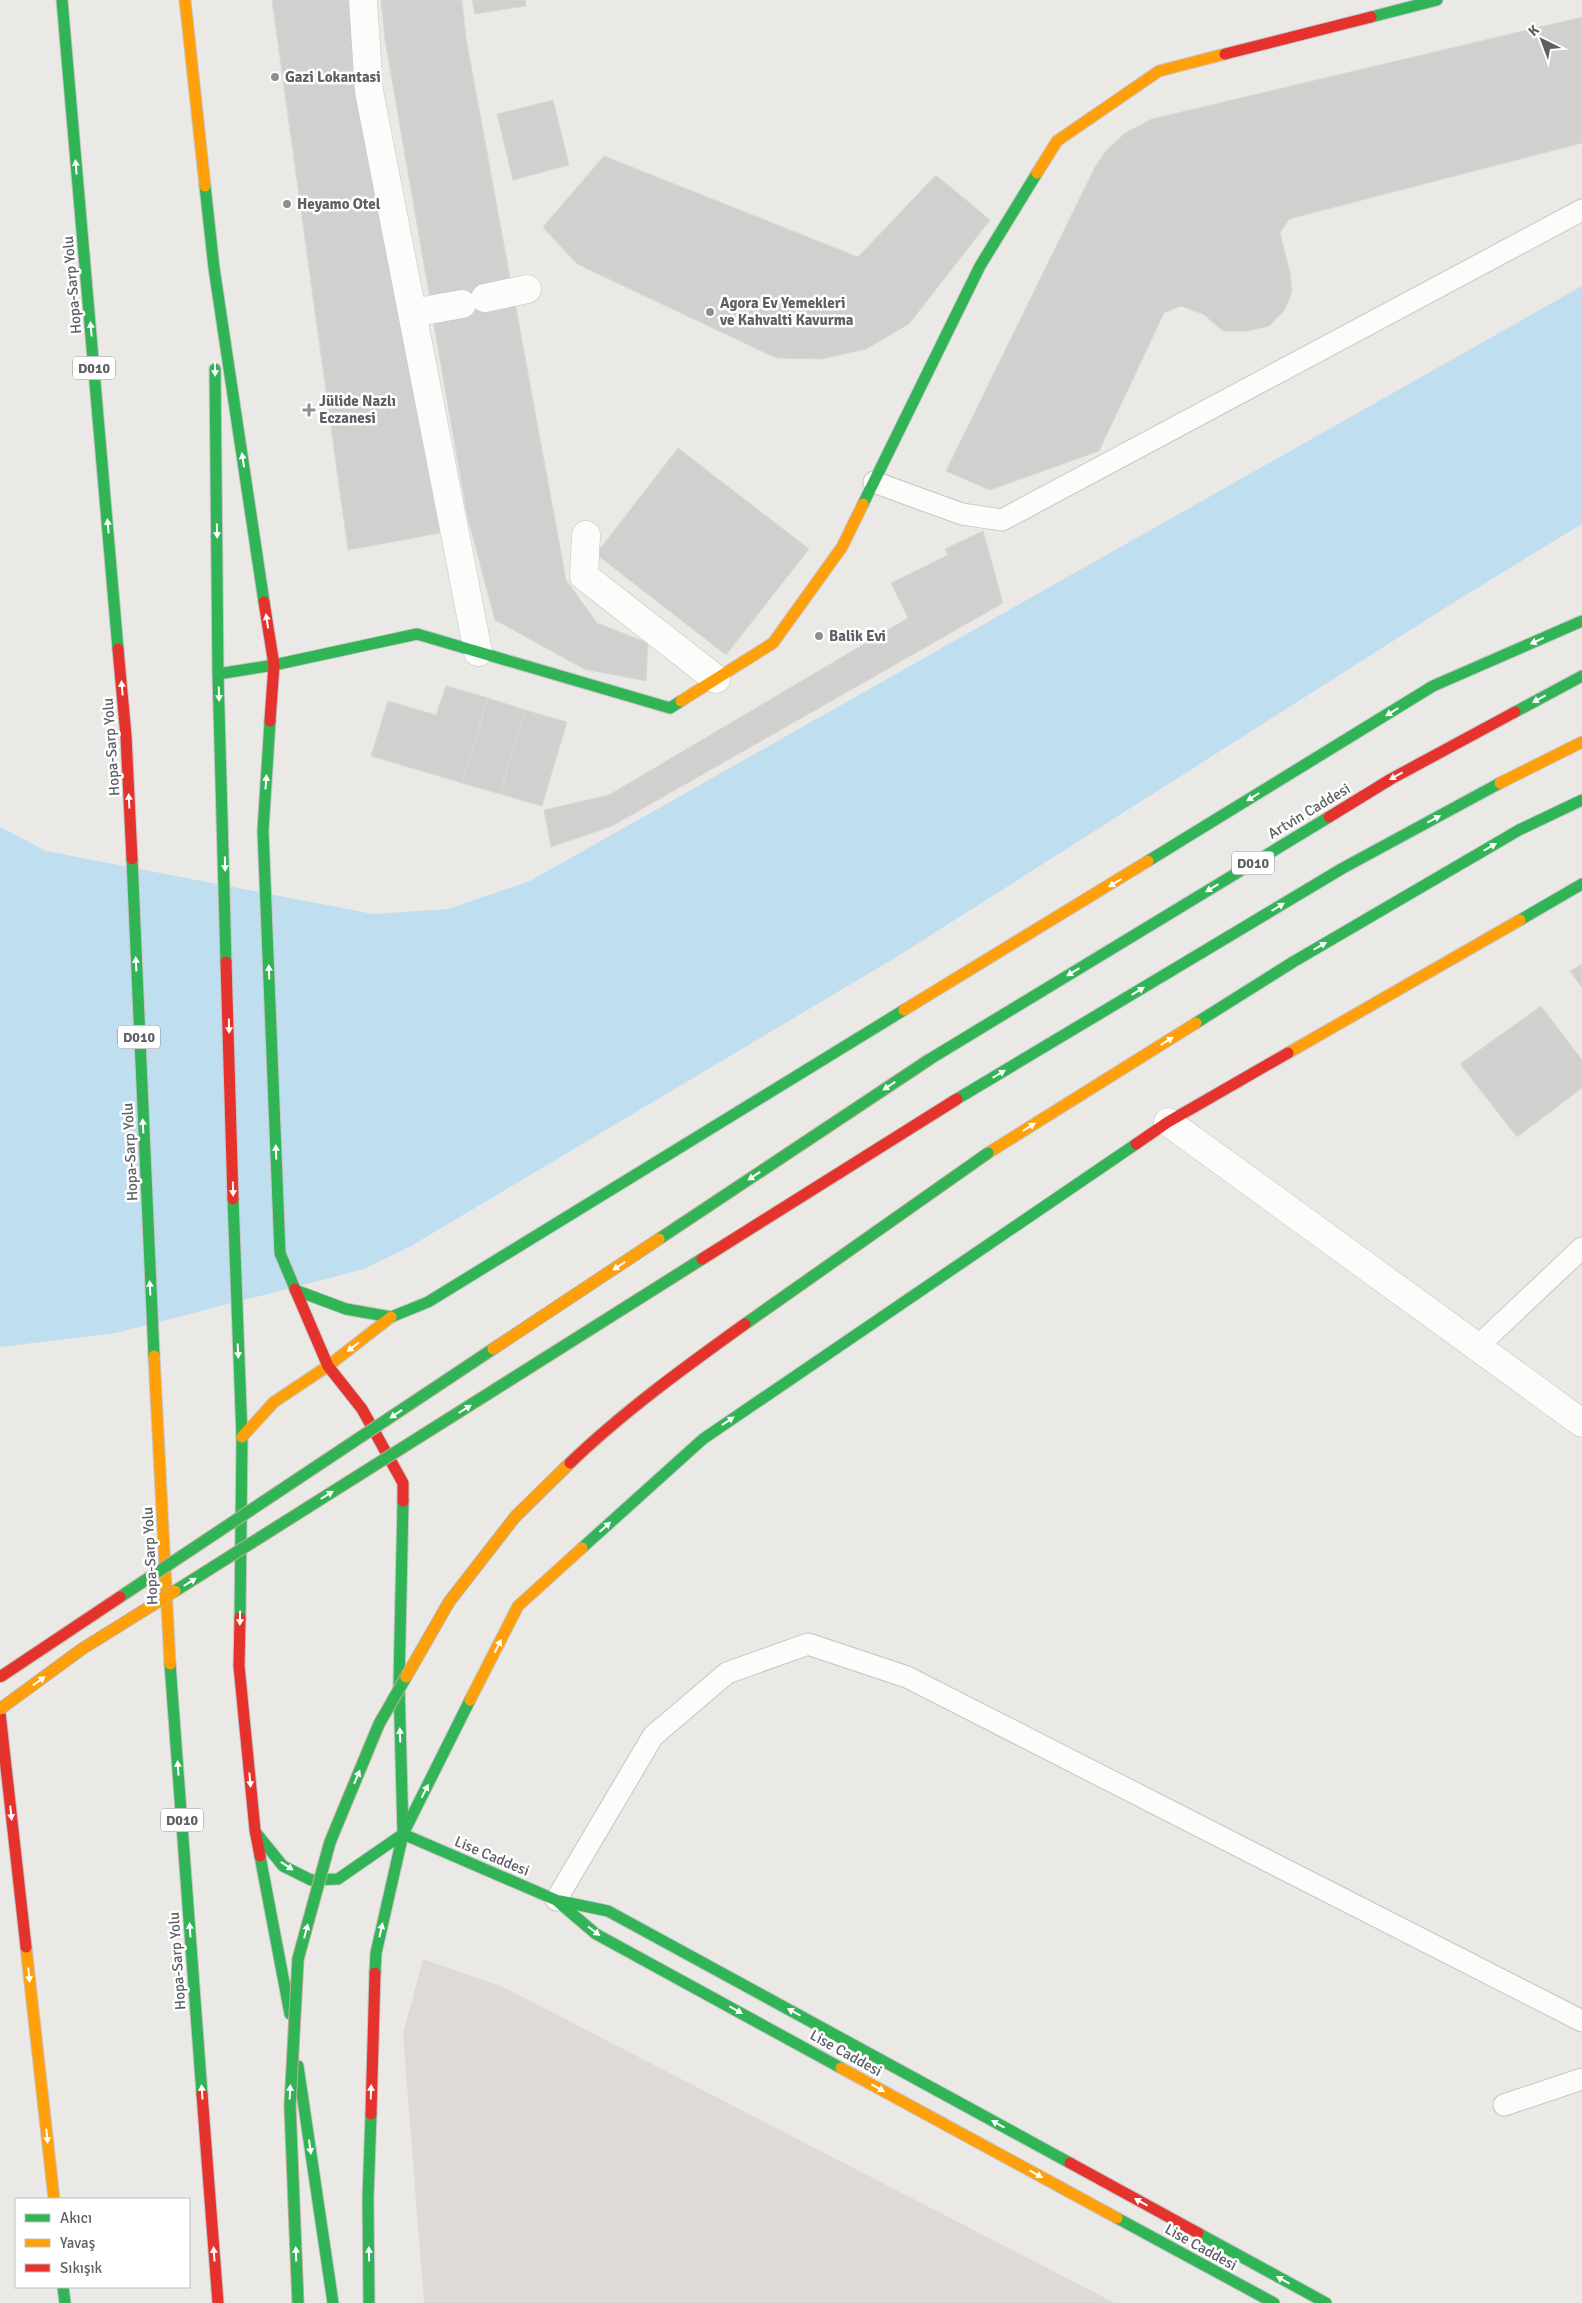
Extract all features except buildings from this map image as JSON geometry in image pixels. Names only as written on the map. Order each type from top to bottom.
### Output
[{"type":"main road","name":"Hopa-Sarp Yolu","points":[[62,0],[126,736],[153,1337],[172,1698],[218,2303]]},
{"type":"main road","points":[[185,0],[214,268],[274,665],[263,831],[280,1253],[328,1366],[362,1409],[403,1483],[399,1684],[403,1834]]},
{"type":"main road","points":[[218,674],[274,665],[417,634],[670,708],[773,643],[842,546],[867,479],[980,266],[1057,141],[1159,71],[1437,0]]},
{"type":"main road","points":[[214,268],[218,674],[224,815],[236,1302],[242,1437],[239,1666],[255,1830],[292,2022],[333,2303]]},
{"type":"main road","points":[[242,1437],[274,1402],[328,1366],[391,1317],[428,1302],[1434,686],[1582,621]]},
{"type":"main road","name":"Artvin Caddesi","points":[[0,1677],[930,1059],[1391,779],[1582,676]]},
{"type":"main road","points":[[54,2198],[0,1711],[82,1649],[957,1099],[1344,868],[1547,758],[1582,742]]},
{"type":"main road","points":[[298,2303],[290,2106],[298,1959],[330,1842],[379,1724],[449,1602],[515,1517],[593,1441],[699,1357],[988,1153],[1293,962],[1519,830],[1582,800]]},
{"type":"main road","points":[[369,2303],[368,2198],[376,1953],[403,1834],[518,1606],[703,1439],[1168,1122],[1582,884]]},
{"type":"main road","points":[[295,1290],[346,1309],[391,1317]]},
{"type":"main road","points":[[255,1830],[283,1866],[311,1880],[338,1880],[403,1834]]},
{"type":"main road","name":"Lise Caddesi","points":[[403,1834],[556,1900],[596,1934],[1274,2303]]},
{"type":"main road","points":[[556,1900],[608,1910],[1326,2303]]},
{"type":"main road","points":[[63,2288],[65,2303]]},
{"type":"street","points":[[363,0],[369,91],[478,652]]},
{"type":"street","points":[[412,313],[526,290]]},
{"type":"street","points":[[586,535],[584,576],[716,680]]},
{"type":"street","points":[[1168,1122],[1582,1423]]},
{"type":"lane","points":[[867,479],[962,514],[1002,520],[1582,210]]},
{"type":"lane","points":[[1477,1347],[1582,1248]]},
{"type":"lane","points":[[556,1900],[653,1736],[727,1672],[808,1644],[907,1677],[1582,2021]]},
{"type":"lane","points":[[1504,2105],[1582,2079]]},
{"type":"shaded area","points":[[423,1959],[503,1987],[1115,2303],[424,2303],[403,2034]]},
{"type":"water","points":[[1582,286],[1582,524],[1459,599],[898,956],[411,1246],[364,1269],[116,1333],[0,1347],[0,827],[46,851],[373,914],[448,909],[530,881]]},
{"type":"traffic: fast","points":[[62,0],[118,649]]},
{"type":"traffic: fast","points":[[1371,17],[1437,0]]},
{"type":"traffic: fast","points":[[863,504],[980,266],[1037,173]]},
{"type":"traffic: fast","points":[[205,186],[214,268],[264,602]]},
{"type":"traffic: fast","points":[[215,369],[218,674],[226,962]]},
{"type":"traffic: fast","points":[[1148,861],[1433,686],[1582,621]]},
{"type":"traffic: fast","points":[[218,674],[274,665],[417,634],[670,708],[681,701]]},
{"type":"traffic: fast","points":[[1515,712],[1582,676]]},
{"type":"traffic: fast","points":[[270,721],[263,831],[280,1253],[295,1289]]},
{"type":"traffic: fast","points":[[957,1099],[1343,868],[1500,783]]},
{"type":"traffic: fast","points":[[1196,1023],[1293,962],[1519,830],[1582,800]]},
{"type":"traffic: fast","points":[[930,1059],[1329,817]]},
{"type":"traffic: fast","points":[[132,859],[154,1356]]},
{"type":"traffic: fast","points":[[1520,920],[1582,884]]},
{"type":"traffic: fast","points":[[295,1290],[346,1309],[391,1317],[428,1302],[904,1010]]},
{"type":"traffic: fast","points":[[659,1239],[930,1059]]},
{"type":"traffic: fast","points":[[582,1548],[703,1439],[1136,1144]]},
{"type":"traffic: fast","points":[[745,1324],[988,1153]]},
{"type":"traffic: fast","points":[[233,1199],[242,1437],[240,1618]]},
{"type":"traffic: fast","points":[[175,1591],[702,1259]]},
{"type":"traffic: fast","points":[[120,1597],[493,1349]]},
{"type":"traffic: fast","points":[[375,1973],[376,1953],[403,1834],[399,1684],[403,1501]]},
{"type":"traffic: fast","points":[[170,1664],[202,2094]]},
{"type":"traffic: fast","points":[[298,2303],[290,2106],[298,1959],[330,1842],[379,1724],[406,1677]]},
{"type":"traffic: fast","points":[[257,1834],[283,1866],[311,1880],[338,1879],[403,1834],[470,1700]]},
{"type":"traffic: fast","points":[[403,1834],[556,1900],[596,1934],[841,2068]]},
{"type":"traffic: fast","points":[[260,1856],[290,2014]]},
{"type":"traffic: fast","points":[[560,1901],[608,1911],[1070,2163]]},
{"type":"traffic: fast","points":[[298,2066],[333,2303]]},
{"type":"traffic: fast","points":[[369,2303],[368,2198],[371,2114]]},
{"type":"traffic: fast","points":[[1117,2218],[1274,2303]]},
{"type":"traffic: fast","points":[[1198,2233],[1326,2303]]},
{"type":"traffic: fast","points":[[63,2288],[65,2303]]},
{"type":"traffic: slow","points":[[185,0],[205,186]]},
{"type":"traffic: slow","points":[[1037,173],[1057,141],[1159,71],[1225,54]]},
{"type":"traffic: slow","points":[[681,701],[773,643],[842,547],[863,504]]},
{"type":"traffic: slow","points":[[1500,783],[1582,742]]},
{"type":"traffic: slow","points":[[904,1010],[1148,861]]},
{"type":"traffic: slow","points":[[1288,1053],[1520,920]]},
{"type":"traffic: slow","points":[[988,1153],[1196,1023]]},
{"type":"traffic: slow","points":[[493,1349],[659,1239]]},
{"type":"traffic: slow","points":[[242,1437],[274,1402],[328,1366],[391,1317]]},
{"type":"traffic: slow","points":[[154,1356],[170,1664]]},
{"type":"traffic: slow","points":[[406,1677],[449,1602],[515,1517],[570,1463]]},
{"type":"traffic: slow","points":[[470,1700],[518,1606],[582,1548]]},
{"type":"traffic: slow","points":[[0,1709],[82,1649],[175,1591]]},
{"type":"traffic: slow","points":[[26,1947],[54,2198]]},
{"type":"traffic: slow","points":[[841,2068],[1117,2218]]},
{"type":"traffic: jam","points":[[1225,54],[1371,17]]},
{"type":"traffic: jam","points":[[264,602],[274,665],[270,721]]},
{"type":"traffic: jam","points":[[118,649],[126,736],[132,859]]},
{"type":"traffic: jam","points":[[1329,817],[1391,779],[1515,712]]},
{"type":"traffic: jam","points":[[226,962],[233,1199]]},
{"type":"traffic: jam","points":[[1136,1144],[1168,1122],[1288,1053]]},
{"type":"traffic: jam","points":[[702,1259],[957,1099]]},
{"type":"traffic: jam","points":[[295,1289],[328,1366],[362,1409],[403,1483],[403,1501]]},
{"type":"traffic: jam","points":[[570,1463],[590,1444],[677,1373],[745,1324]]},
{"type":"traffic: jam","points":[[0,1677],[120,1597]]},
{"type":"traffic: jam","points":[[240,1618],[239,1666],[255,1830],[260,1856]]},
{"type":"traffic: jam","points":[[0,1713],[26,1947]]},
{"type":"traffic: jam","points":[[371,2114],[375,1973]]},
{"type":"traffic: jam","points":[[202,2094],[218,2303]]},
{"type":"traffic: jam","points":[[1070,2163],[1198,2233]]},
{"type":"place","name":"Gazi Lokantasi","points":[[275,77]]},
{"type":"place","name":"Heyamo Otel","points":[[287,204]]},
{"type":"place","name":"Agora Ev Yemekleri ve Kahvalti Kavurma","points":[[710,312]]},
{"type":"place","name":"Jülide Nazlı Eczanesi","points":[[309,410]]},
{"type":"place","name":"Balik Evi","points":[[819,636]]}]
